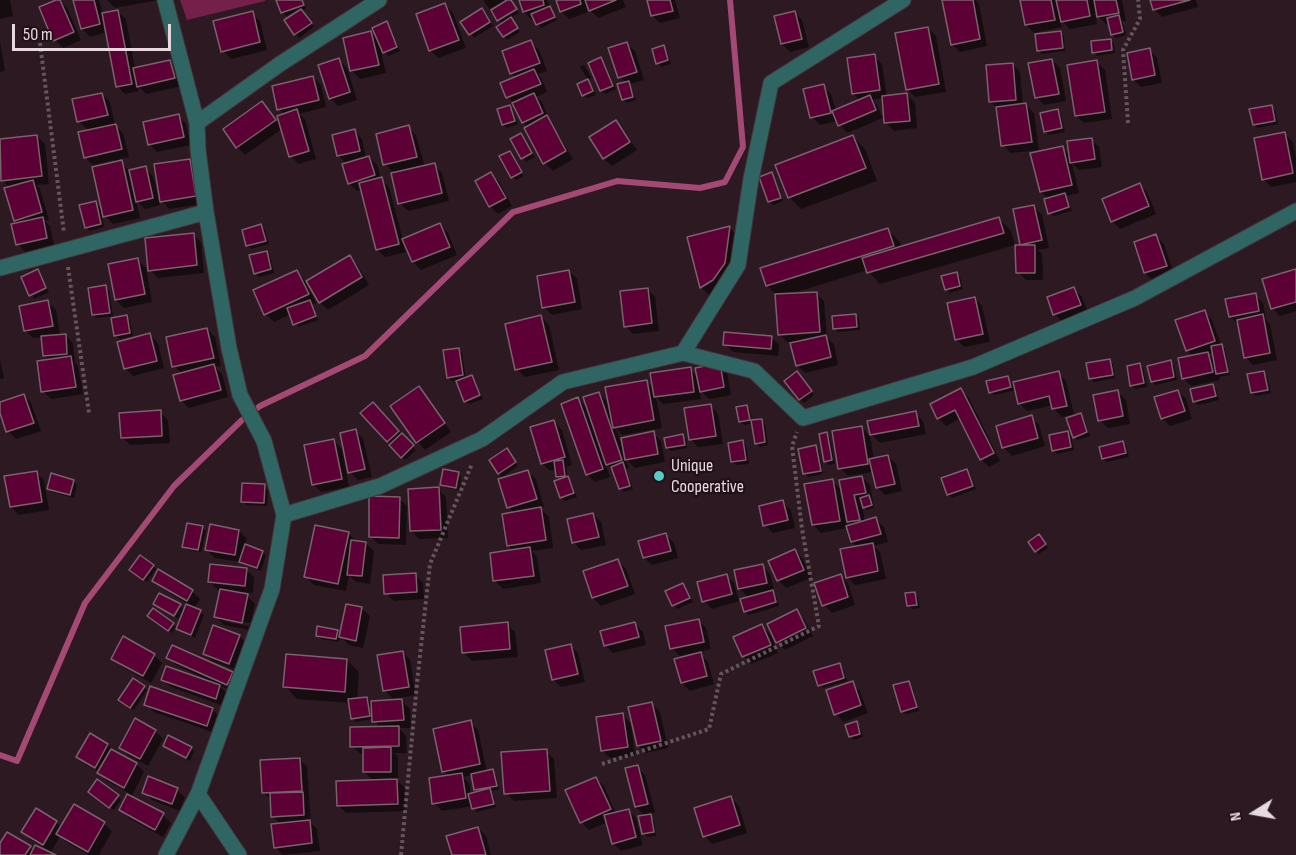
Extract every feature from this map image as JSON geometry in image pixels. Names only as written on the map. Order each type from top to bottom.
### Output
[{"type":"street","points":[[165,0],[197,123],[206,212],[229,348],[240,395],[264,441],[284,515],[272,589],[198,794],[166,855]]},
{"type":"street","points":[[197,123],[280,64],[379,0]]},
{"type":"street","points":[[683,353],[738,265],[751,179],[771,84],[903,0]]},
{"type":"street","points":[[0,267],[206,212]]},
{"type":"street","points":[[284,515],[380,486],[482,438],[563,382],[683,353],[754,371],[803,418],[973,367],[1136,298],[1296,212]]},
{"type":"street","points":[[198,794],[239,855]]},
{"type":"path","points":[[1128,123],[1123,50],[1140,19],[1138,0]]},
{"type":"path","points":[[40,43],[89,413]]},
{"type":"path","points":[[602,764],[709,729],[721,674],[819,626],[802,529],[792,446],[803,418]]},
{"type":"path","points":[[401,855],[430,564],[455,509],[482,438]]},
{"type":"shaded area","points":[[180,0],[265,0],[265,1],[187,20]]},
{"type":"building","points":[[60,0],[74,32],[53,41],[39,7]]},
{"type":"building","points":[[73,0],[94,0],[100,24],[81,29]]},
{"type":"building","points":[[276,0],[302,0],[304,5],[281,13]]},
{"type":"building","points":[[511,0],[517,9],[497,21],[491,10]]},
{"type":"building","points":[[519,0],[543,0],[544,5],[523,12]]},
{"type":"building","points":[[556,0],[580,0],[581,4],[560,12]]},
{"type":"building","points":[[585,0],[616,0],[589,11]]},
{"type":"building","points":[[647,0],[670,0],[673,11],[651,16]]},
{"type":"building","points":[[942,0],[973,0],[980,39],[951,45]]},
{"type":"building","points":[[1020,0],[1051,0],[1055,20],[1025,25]]},
{"type":"building","points":[[1056,0],[1087,0],[1090,16],[1061,22]]},
{"type":"building","points":[[1094,0],[1116,0],[1119,13],[1097,17]]},
{"type":"building","points":[[1150,0],[1190,0],[1153,10]]},
{"type":"building","points":[[445,3],[459,40],[429,51],[416,14]]},
{"type":"building","points":[[550,6],[555,17],[536,25],[531,14]]},
{"type":"building","points":[[482,8],[490,22],[469,35],[460,22]]},
{"type":"building","points":[[301,9],[312,23],[294,35],[284,20]]},
{"type":"building","points":[[118,10],[132,84],[116,87],[102,13]]},
{"type":"building","points":[[253,11],[260,42],[221,52],[213,21]]},
{"type":"building","points":[[795,11],[802,39],[781,44],[774,16]]},
{"type":"building","points":[[1119,15],[1123,32],[1111,35],[1107,18]]},
{"type":"building","points":[[511,17],[518,28],[503,37],[496,27]]},
{"type":"building","points":[[387,21],[397,47],[383,53],[372,28]]},
{"type":"building","points":[[928,27],[939,84],[906,90],[895,33]]},
{"type":"building","points":[[371,31],[379,65],[350,71],[343,38]]},
{"type":"building","points":[[1061,31],[1063,48],[1037,51],[1035,34]]},
{"type":"building","points":[[1111,39],[1112,50],[1092,53],[1091,41]]},
{"type":"building","points":[[531,40],[540,63],[510,74],[502,51]]},
{"type":"building","points":[[627,42],[637,72],[618,78],[608,48]]},
{"type":"building","points":[[664,45],[668,60],[656,64],[652,49]]},
{"type":"building","points":[[1150,48],[1155,75],[1132,80],[1127,53]]},
{"type":"building","points":[[875,54],[880,90],[852,94],[847,58]]},
{"type":"building","points":[[601,57],[613,86],[600,91],[588,63]]},
{"type":"building","points":[[339,58],[350,92],[329,99],[318,65]]},
{"type":"building","points":[[1052,59],[1059,94],[1035,98],[1028,63]]},
{"type":"building","points":[[170,60],[175,78],[137,87],[133,68]]},
{"type":"building","points":[[1097,60],[1105,112],[1075,116],[1067,65]]},
{"type":"building","points":[[1013,63],[1016,100],[989,102],[986,65]]},
{"type":"building","points":[[534,69],[541,84],[506,98],[500,83]]},
{"type":"building","points":[[313,76],[319,100],[277,110],[272,86]]},
{"type":"building","points":[[588,79],[593,91],[582,96],[577,84]]},
{"type":"building","points":[[629,81],[633,97],[622,100],[617,84]]},
{"type":"building","points":[[824,84],[831,113],[810,118],[803,89]]},
{"type":"building","points":[[102,93],[108,115],[77,122],[72,99]]},
{"type":"building","points":[[534,93],[543,113],[522,123],[512,103]]},
{"type":"building","points":[[907,93],[910,121],[884,123],[882,96]]},
{"type":"building","points":[[870,95],[876,110],[838,126],[832,111]]},
{"type":"building","points":[[262,101],[276,120],[236,148],[223,129]]},
{"type":"building","points":[[1026,103],[1032,142],[1001,146],[996,107]]},
{"type":"building","points":[[510,105],[515,121],[502,125],[497,109]]},
{"type":"building","points":[[1272,105],[1275,121],[1253,125],[1249,109]]},
{"type":"building","points":[[297,109],[309,151],[289,157],[277,116]]},
{"type":"building","points":[[1058,109],[1062,128],[1044,132],[1040,113]]},
{"type":"building","points":[[179,114],[184,137],[148,145],[143,122]]},
{"type":"building","points":[[547,115],[566,151],[543,164],[524,128]]},
{"type":"building","points":[[616,120],[630,142],[603,159],[589,137]]},
{"type":"building","points":[[116,124],[122,149],[84,158],[78,132]]},
{"type":"building","points":[[409,125],[417,157],[383,165],[376,134]]},
{"type":"building","points":[[355,129],[360,151],[337,156],[332,135]]},
{"type":"building","points":[[1285,132],[1293,173],[1262,180],[1254,138]]},
{"type":"building","points":[[521,133],[532,153],[521,159],[510,139]]},
{"type":"building","points":[[37,135],[42,176],[1,181],[0,139]]},
{"type":"building","points":[[853,135],[866,168],[788,198],[775,165]]},
{"type":"building","points":[[1092,138],[1095,159],[1070,163],[1067,141]]},
{"type":"building","points":[[1063,146],[1072,185],[1040,192],[1030,153]]},
{"type":"building","points":[[510,151],[522,172],[511,178],[499,156]]},
{"type":"building","points":[[369,156],[375,175],[348,184],[342,164]]},
{"type":"building","points":[[190,159],[196,196],[160,202],[154,164]]},
{"type":"building","points":[[122,160],[133,210],[103,217],[92,167]]},
{"type":"building","points":[[435,163],[442,193],[398,204],[391,173]]},
{"type":"building","points":[[146,166],[153,198],[136,202],[129,170]]},
{"type":"building","points":[[491,172],[506,198],[489,207],[475,181]]},
{"type":"building","points":[[772,172],[781,198],[768,202],[759,177]]},
{"type":"building","points":[[382,177],[399,244],[376,250],[359,183]]},
{"type":"building","points":[[33,180],[42,212],[14,221],[4,188]]},
{"type":"building","points":[[1140,183],[1149,206],[1111,222],[1102,199]]},
{"type":"building","points":[[1065,193],[1069,207],[1048,214],[1044,199]]},
{"type":"building","points":[[96,201],[101,224],[85,228],[79,205]]},
{"type":"building","points":[[1034,205],[1042,240],[1020,245],[1013,209]]},
{"type":"building","points":[[43,217],[47,238],[16,245],[11,224]]},
{"type":"building","points":[[999,217],[1004,233],[867,273],[862,258]]},
{"type":"building","points":[[440,223],[450,247],[412,262],[402,239]]},
{"type":"building","points":[[261,224],[266,241],[246,246],[242,230]]},
{"type":"building","points":[[730,226],[725,263],[713,280],[700,288],[687,237]]},
{"type":"building","points":[[888,228],[894,246],[766,286],[760,268]]},
{"type":"building","points":[[194,233],[197,265],[148,271],[145,238]]},
{"type":"building","points":[[1156,234],[1167,266],[1144,273],[1134,242]]},
{"type":"building","points":[[1015,245],[1035,245],[1035,273],[1016,273]]},
{"type":"building","points":[[267,251],[271,269],[254,274],[249,255]]},
{"type":"building","points":[[350,255],[362,277],[319,303],[306,281]]},
{"type":"building","points":[[138,258],[145,294],[115,300],[108,264]]},
{"type":"building","points":[[38,269],[46,288],[29,296],[21,277]]},
{"type":"building","points":[[1296,269],[1296,302],[1271,309],[1262,279]]},
{"type":"building","points":[[297,270],[309,294],[264,315],[253,290]]},
{"type":"building","points":[[569,270],[575,302],[542,308],[537,276]]},
{"type":"building","points":[[957,272],[960,286],[945,290],[941,276]]},
{"type":"building","points":[[106,285],[110,313],[92,315],[88,288]]},
{"type":"building","points":[[1074,287],[1081,305],[1053,315],[1047,297]]},
{"type":"building","points":[[648,288],[652,323],[624,327],[620,291]]},
{"type":"building","points":[[817,292],[820,332],[778,335],[775,294]]},
{"type":"building","points":[[1256,293],[1259,311],[1229,317],[1225,299]]},
{"type":"building","points":[[975,297],[983,334],[955,340],[947,303]]},
{"type":"building","points":[[48,300],[53,326],[24,331],[19,306]]},
{"type":"building","points":[[310,300],[316,316],[293,325],[287,308]]},
{"type":"building","points":[[1205,310],[1215,341],[1186,351],[1175,320]]},
{"type":"building","points":[[856,314],[857,327],[833,329],[832,316]]},
{"type":"building","points":[[1263,314],[1270,353],[1244,358],[1237,320]]},
{"type":"building","points":[[127,315],[130,333],[114,336],[111,318]]},
{"type":"building","points":[[541,315],[552,362],[515,370],[505,324]]},
{"type":"building","points":[[207,328],[214,358],[172,367],[166,337]]},
{"type":"building","points":[[724,332],[772,336],[771,349],[723,345]]},
{"type":"building","points":[[150,333],[157,361],[124,369],[117,342]]},
{"type":"building","points":[[66,334],[67,354],[43,356],[41,336]]},
{"type":"building","points":[[826,335],[831,357],[796,366],[790,343]]},
{"type":"building","points":[[1222,344],[1228,372],[1216,374],[1211,346]]},
{"type":"building","points":[[459,348],[463,375],[447,378],[443,350]]},
{"type":"building","points":[[1208,352],[1213,372],[1182,379],[1178,358]]},
{"type":"building","points":[[71,356],[76,387],[41,392],[37,361]]},
{"type":"building","points":[[1110,359],[1113,375],[1089,379],[1086,363]]},
{"type":"building","points":[[1171,360],[1174,377],[1151,382],[1147,366]]},
{"type":"building","points":[[720,363],[724,387],[700,392],[695,368]]},
{"type":"building","points":[[1140,363],[1144,383],[1130,386],[1127,366]]},
{"type":"building","points":[[214,364],[221,390],[180,401],[173,375]]},
{"type":"building","points":[[691,367],[694,392],[654,397],[650,373]]},
{"type":"building","points":[[797,371],[812,391],[799,400],[784,381]]},
{"type":"building","points":[[1059,371],[1067,406],[1052,409],[1049,396],[1018,404],[1013,382]]},
{"type":"building","points":[[1264,371],[1268,390],[1251,393],[1247,374]]},
{"type":"building","points":[[472,375],[480,395],[464,402],[456,381]]},
{"type":"building","points":[[1008,376],[1011,387],[989,393],[986,381]]},
{"type":"building","points":[[647,380],[654,420],[613,428],[605,387]]},
{"type":"building","points":[[1213,384],[1216,396],[1193,402],[1190,389]]},
{"type":"building","points":[[419,386],[445,423],[416,443],[390,406]]},
{"type":"building","points":[[961,388],[994,453],[980,460],[955,410],[937,419],[930,404]]},
{"type":"building","points":[[1118,390],[1123,416],[1098,421],[1093,395]]},
{"type":"building","points":[[1178,390],[1185,411],[1161,419],[1154,397]]},
{"type":"building","points":[[599,392],[622,460],[606,465],[583,397]]},
{"type":"building","points":[[24,394],[34,423],[6,432],[0,413],[0,402]]},
{"type":"building","points":[[578,397],[603,469],[586,475],[561,404]]},
{"type":"building","points":[[373,402],[399,431],[387,442],[360,413]]},
{"type":"building","points":[[711,404],[716,436],[689,440],[684,408]]},
{"type":"building","points":[[747,405],[750,420],[739,422],[736,407]]},
{"type":"building","points":[[161,410],[162,436],[121,438],[119,413]]},
{"type":"building","points":[[916,411],[919,426],[870,435],[867,421]]},
{"type":"building","points":[[1081,413],[1087,432],[1073,438],[1066,418]]},
{"type":"building","points":[[1032,415],[1038,438],[1002,448],[996,426]]},
{"type":"building","points":[[762,419],[765,442],[755,444],[751,420]]},
{"type":"building","points":[[554,420],[565,457],[541,464],[530,427]]},
{"type":"building","points":[[862,426],[868,464],[838,469],[832,431]]},
{"type":"building","points":[[356,429],[365,469],[348,473],[340,433]]},
{"type":"building","points":[[654,431],[658,454],[625,460],[621,438]]},
{"type":"building","points":[[1068,431],[1071,447],[1052,451],[1049,435]]},
{"type":"building","points":[[827,432],[832,460],[824,462],[819,434]]},
{"type":"building","points":[[402,433],[414,445],[401,458],[389,445]]},
{"type":"building","points":[[683,434],[685,445],[666,448],[664,438]]},
{"type":"building","points":[[334,439],[342,479],[312,485],[304,445]]},
{"type":"building","points":[[743,440],[746,460],[731,462],[728,443]]},
{"type":"building","points":[[1123,441],[1126,453],[1102,459],[1099,447]]},
{"type":"building","points":[[816,445],[821,471],[803,474],[798,449]]},
{"type":"building","points":[[507,448],[516,462],[498,474],[489,460]]},
{"type":"building","points":[[888,455],[895,484],[876,488],[869,459]]},
{"type":"building","points":[[563,460],[565,476],[556,477],[554,461]]},
{"type":"building","points":[[623,462],[630,486],[619,489],[611,467]]},
{"type":"building","points":[[443,469],[459,472],[456,488],[440,485]]},
{"type":"building","points":[[967,469],[973,486],[947,495],[941,478]]},
{"type":"building","points":[[528,470],[537,499],[507,508],[498,479]]},
{"type":"building","points":[[37,471],[42,502],[10,507],[4,476]]},
{"type":"building","points":[[51,473],[74,480],[70,495],[47,489]]},
{"type":"building","points":[[568,476],[574,493],[560,498],[554,481]]},
{"type":"building","points":[[862,476],[866,493],[854,495],[860,520],[847,522],[839,480]]},
{"type":"building","points":[[833,479],[840,521],[812,525],[804,484]]},
{"type":"building","points":[[242,483],[265,484],[264,503],[241,502]]},
{"type":"building","points":[[439,487],[441,530],[410,531],[408,489]]},
{"type":"building","points":[[869,495],[872,505],[863,508],[860,498]]},
{"type":"building","points":[[369,496],[400,497],[399,538],[369,537]]},
{"type":"building","points":[[783,500],[788,520],[763,526],[759,506]]},
{"type":"building","points":[[541,507],[546,540],[507,546],[502,514]]},
{"type":"building","points":[[593,513],[599,537],[572,543],[567,519]]},
{"type":"building","points":[[876,517],[881,534],[851,542],[846,526]]},
{"type":"building","points":[[187,523],[203,526],[198,550],[182,547]]},
{"type":"building","points":[[210,524],[239,530],[235,555],[205,550]]},
{"type":"building","points":[[315,525],[349,532],[338,584],[304,577]]},
{"type":"building","points":[[666,533],[671,551],[643,558],[638,541]]},
{"type":"building","points":[[1039,534],[1046,544],[1035,552],[1028,542]]},
{"type":"building","points":[[351,540],[366,542],[362,576],[347,575]]},
{"type":"building","points":[[873,543],[878,571],[846,578],[840,549]]},
{"type":"building","points":[[245,544],[263,551],[257,568],[239,562]]},
{"type":"building","points":[[530,547],[534,576],[493,581],[490,553]]},
{"type":"building","points":[[795,549],[804,570],[777,581],[768,561]]},
{"type":"building","points":[[140,555],[154,565],[143,580],[129,570]]},
{"type":"building","points":[[618,559],[628,586],[592,598],[583,571]]},
{"type":"building","points":[[210,564],[247,568],[245,586],[208,582]]},
{"type":"building","points":[[763,564],[767,583],[738,589],[734,570]]},
{"type":"building","points":[[158,569],[193,590],[187,601],[152,581]]},
{"type":"building","points":[[416,573],[417,592],[384,594],[383,575]]},
{"type":"building","points":[[727,574],[732,594],[702,602],[697,582]]},
{"type":"building","points":[[841,574],[848,597],[822,606],[814,583]]},
{"type":"building","points":[[683,583],[690,598],[672,606],[665,591]]},
{"type":"building","points":[[220,589],[248,594],[242,623],[214,617]]},
{"type":"building","points":[[773,590],[776,602],[744,612],[740,599]]},
{"type":"building","points":[[915,592],[917,605],[907,606],[905,593]]},
{"type":"building","points":[[159,593],[181,604],[174,616],[153,604]]},
{"type":"building","points":[[186,604],[201,610],[191,635],[176,629]]},
{"type":"building","points":[[346,604],[362,607],[356,641],[339,637]]},
{"type":"building","points":[[153,608],[174,623],[168,631],[147,616]]},
{"type":"building","points":[[797,609],[806,628],[776,643],[767,624]]},
{"type":"building","points":[[699,619],[704,642],[670,649],[665,626]]},
{"type":"building","points":[[508,622],[510,649],[462,653],[460,627]]},
{"type":"building","points":[[635,622],[639,637],[604,646],[600,631]]},
{"type":"building","points":[[762,624],[771,645],[742,657],[733,637]]},
{"type":"building","points":[[213,625],[240,635],[229,664],[203,654]]},
{"type":"building","points":[[317,626],[338,630],[336,639],[316,636]]},
{"type":"building","points":[[123,636],[155,654],[143,676],[111,659]]},
{"type":"building","points":[[571,644],[578,674],[552,680],[545,650]]},
{"type":"building","points":[[172,645],[233,672],[227,685],[166,658]]},
{"type":"building","points":[[403,651],[409,687],[383,691],[377,655]]},
{"type":"building","points":[[701,652],[707,676],[681,683],[674,659]]},
{"type":"building","points":[[286,654],[347,659],[345,692],[283,687]]},
{"type":"building","points":[[840,663],[844,678],[818,686],[813,671]]},
{"type":"building","points":[[166,666],[220,685],[216,699],[161,680]]},
{"type":"building","points":[[133,678],[145,686],[130,708],[118,700]]},
{"type":"building","points":[[853,681],[861,705],[834,715],[826,690]]},
{"type":"building","points":[[909,681],[917,707],[901,712],[893,685]]},
{"type":"building","points":[[150,686],[213,708],[207,726],[144,705]]},
{"type":"building","points":[[367,697],[370,716],[351,719],[348,699]]},
{"type":"building","points":[[402,699],[404,720],[372,722],[371,701]]},
{"type":"building","points":[[652,702],[661,741],[637,746],[628,707]]},
{"type":"building","points":[[623,713],[628,747],[601,751],[596,717]]},
{"type":"building","points":[[135,718],[156,730],[140,759],[119,748]]},
{"type":"building","points":[[471,720],[480,764],[442,772],[433,729]]},
{"type":"building","points":[[857,721],[860,734],[849,737],[845,725]]},
{"type":"building","points":[[399,726],[399,746],[350,747],[350,727]]},
{"type":"building","points":[[90,733],[108,744],[95,768],[76,757]]},
{"type":"building","points":[[168,735],[192,747],[186,758],[163,746]]},
{"type":"building","points":[[391,747],[391,772],[363,772],[363,748]]},
{"type":"building","points":[[111,749],[137,763],[124,788],[97,773]]},
{"type":"building","points":[[547,749],[550,791],[504,794],[501,752]]},
{"type":"building","points":[[300,758],[302,791],[262,793],[260,760]]},
{"type":"building","points":[[638,765],[648,804],[635,807],[625,768]]},
{"type":"building","points":[[493,769],[497,786],[474,790],[471,774]]},
{"type":"building","points":[[462,773],[466,798],[432,804],[429,778]]},
{"type":"building","points":[[148,776],[178,788],[172,804],[142,793]]},
{"type":"building","points":[[596,777],[611,809],[580,823],[565,790]]},
{"type":"building","points":[[97,779],[119,795],[109,808],[88,792]]},
{"type":"building","points":[[397,779],[398,804],[337,806],[336,781]]},
{"type":"building","points":[[490,788],[494,804],[472,809],[468,794]]},
{"type":"building","points":[[303,792],[304,815],[271,817],[270,793]]},
{"type":"building","points":[[127,794],[164,813],[155,830],[119,810]]},
{"type":"building","points":[[731,796],[740,825],[703,837],[694,808]]},
{"type":"building","points":[[74,804],[105,822],[88,852],[56,834]]},
{"type":"building","points":[[36,808],[57,821],[43,845],[21,832]]},
{"type":"building","points":[[629,809],[636,837],[612,844],[604,815]]},
{"type":"building","points":[[651,814],[654,832],[642,834],[638,816]]},
{"type":"building","points":[[310,820],[312,843],[274,848],[271,824]]},
{"type":"building","points":[[478,827],[486,855],[452,855],[446,836]]},
{"type":"building","points":[[7,832],[31,846],[25,855],[0,855],[0,843]]},
{"type":"building","points":[[35,845],[56,855],[30,855]]},
{"type":"waterway","points":[[0,755],[17,761],[85,603],[174,486],[242,420],[260,406],[365,356],[513,212],[617,181],[700,188],[725,182],[743,147],[730,0]]},
{"type":"place","name":"Unique Cooperative","points":[[659,476]]}]
